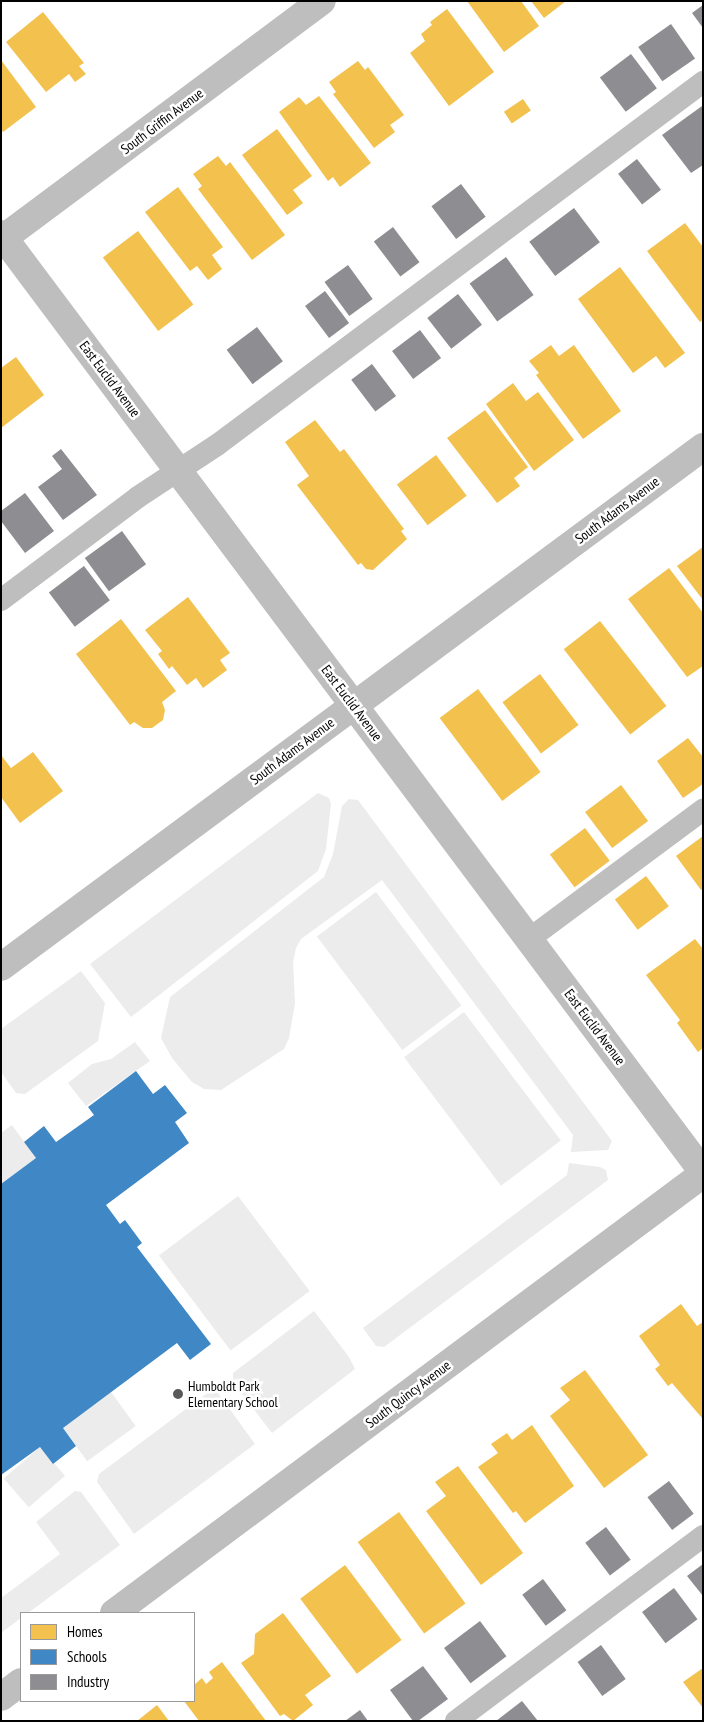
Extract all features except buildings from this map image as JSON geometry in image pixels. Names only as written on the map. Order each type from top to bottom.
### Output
[{"type":"street","name":"South Griffin Avenue","points":[[2,237],[322,1]]},
{"type":"street","name":"East Euclid Avenue","points":[[2,237],[703,1173]]},
{"type":"street","name":"South Adams Avenue","points":[[1,967],[703,447]]},
{"type":"street","name":"South Quincy Avenue","points":[[115,1612],[703,1173]]},
{"type":"street","points":[[1,1697],[20,1683]]},
{"type":"lane","points":[[1,600],[179,471],[703,82]]},
{"type":"lane","points":[[529,939],[703,810]]},
{"type":"lane","points":[[456,1721],[703,1536]]},
{"type":"shaded area","points":[[318,793],[329,798],[331,804],[326,849],[318,871],[131,1017],[90,964]]},
{"type":"shaded area","points":[[349,799],[358,800],[612,1141],[608,1150],[571,1152],[573,1135],[382,880],[301,939],[296,948],[293,962],[295,1003],[289,1038],[284,1049],[221,1090],[204,1089],[192,1082],[172,1058],[161,1038],[170,997],[324,877],[333,854],[342,806]]},
{"type":"shaded area","points":[[376,892],[461,1005],[402,1050],[317,937]]},
{"type":"shaded area","points":[[81,971],[105,1003],[98,1041],[25,1094],[16,1093],[1,1072],[1,1029]]},
{"type":"shaded area","points":[[464,1012],[561,1141],[501,1186],[404,1057]]},
{"type":"shaded area","points":[[135,1042],[150,1061],[86,1106],[68,1083],[92,1064],[111,1059]]},
{"type":"shaded area","points":[[12,1125],[36,1158],[1,1184],[1,1133]]},
{"type":"shaded area","points":[[569,1163],[600,1167],[606,1170],[608,1180],[384,1347],[376,1346],[363,1328],[567,1175]]},
{"type":"shaded area","points":[[238,1196],[310,1291],[231,1351],[159,1256]]},
{"type":"shaded area","points":[[314,1311],[349,1357],[355,1369],[272,1433],[233,1382],[233,1373]]},
{"type":"shaded area","points":[[210,1391],[218,1393],[255,1444],[134,1534],[97,1482],[99,1474]]},
{"type":"shaded area","points":[[111,1392],[136,1426],[87,1461],[62,1427]]},
{"type":"shaded area","points":[[40,1447],[65,1476],[29,1507],[4,1478]]},
{"type":"shaded area","points":[[75,1491],[81,1492],[120,1545],[29,1612],[20,1612],[20,1619],[1,1633],[1,1598],[60,1554],[36,1522]]},
{"type":"place","name":"Humboldt Park Elementary School","points":[[178,1394]]}]
